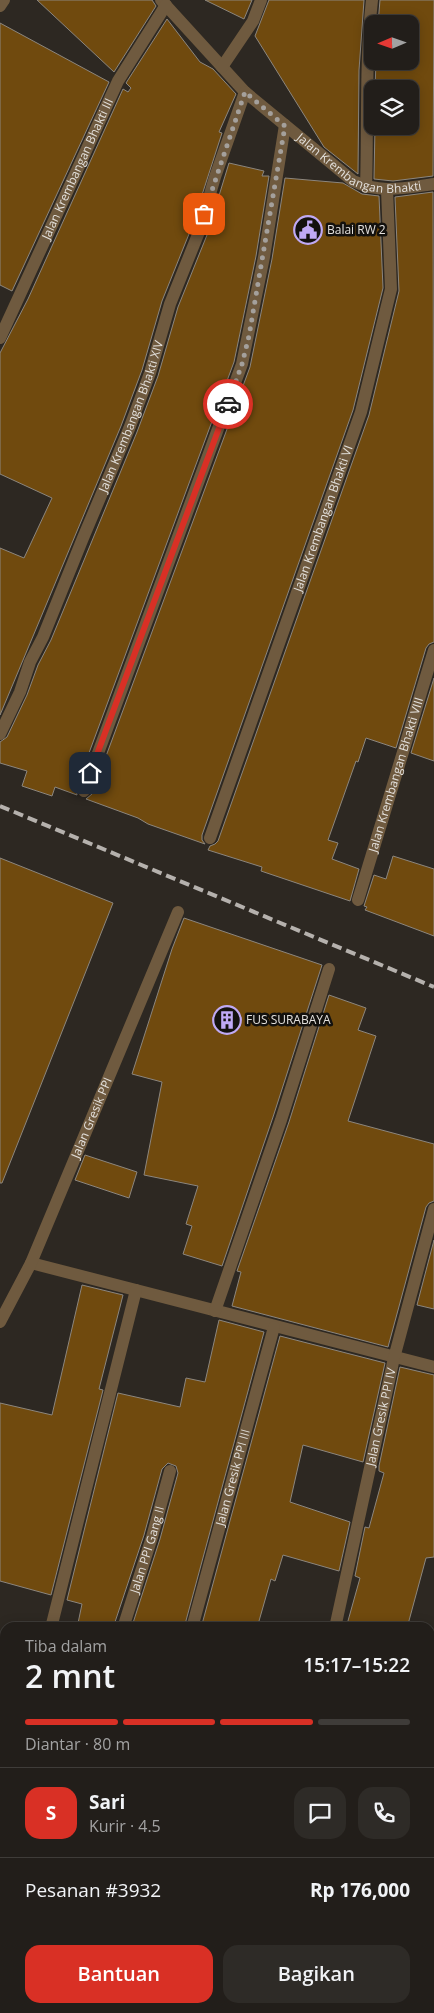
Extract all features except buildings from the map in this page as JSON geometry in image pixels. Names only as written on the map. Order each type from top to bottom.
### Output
[{"type":"street","points":[[0,6],[4,0]]},
{"type":"street","points":[[222,67],[253,21],[261,0]]},
{"type":"street","points":[[366,187],[368,137],[366,87],[372,0]]},
{"type":"street","name":"Jalan Krembangan Bhakti","points":[[164,3],[245,92],[353,181],[366,187],[387,190],[434,184]]},
{"type":"street","name":"Jalan Krembangan Bhakti III","points":[[0,338],[118,81],[164,3]]},
{"type":"street","name":"Jalan Krembangan Bhakti XIV","points":[[0,734],[20,692],[30,662],[43,637],[129,429],[150,373],[170,304],[199,232],[215,177],[245,92]]},
{"type":"street","points":[[84,791],[242,364],[261,274],[285,126]]},
{"type":"street","name":"Jalan Krembangan Bhakti VI","points":[[210,838],[361,412],[391,289],[387,190]]},
{"type":"street","name":"Jalan Krembangan Bhakti VIII","points":[[358,900],[434,650]]},
{"type":"street","name":"Jalan Gresik PPI","points":[[0,1322],[31,1263],[178,912]]},
{"type":"street","points":[[215,1311],[281,1120],[329,969]]},
{"type":"street","name":"Jalan Gresik PPI IV","points":[[336,1622],[394,1358],[434,1209]]},
{"type":"street","points":[[31,1263],[434,1367]]},
{"type":"street","points":[[53,1622],[136,1290]]},
{"type":"street","name":"Jalan Gresik PPI III","points":[[194,1622],[274,1327]]},
{"type":"street","name":"Jalan PPI Gang II","points":[[125,1622],[152,1537],[170,1471]]},
{"type":"railway","points":[[0,806],[434,987]]},
{"type":"way so far","points":[[204,214],[245,92],[285,126],[249,336],[242,364],[228,404]]},
{"type":"place","name":"Balai RW 2","points":[[308,230]]},
{"type":"place","name":"FUS SURABAYA","points":[[227,1020]]},
{"type":"route","points":[[90,773],[228,404]]}]
